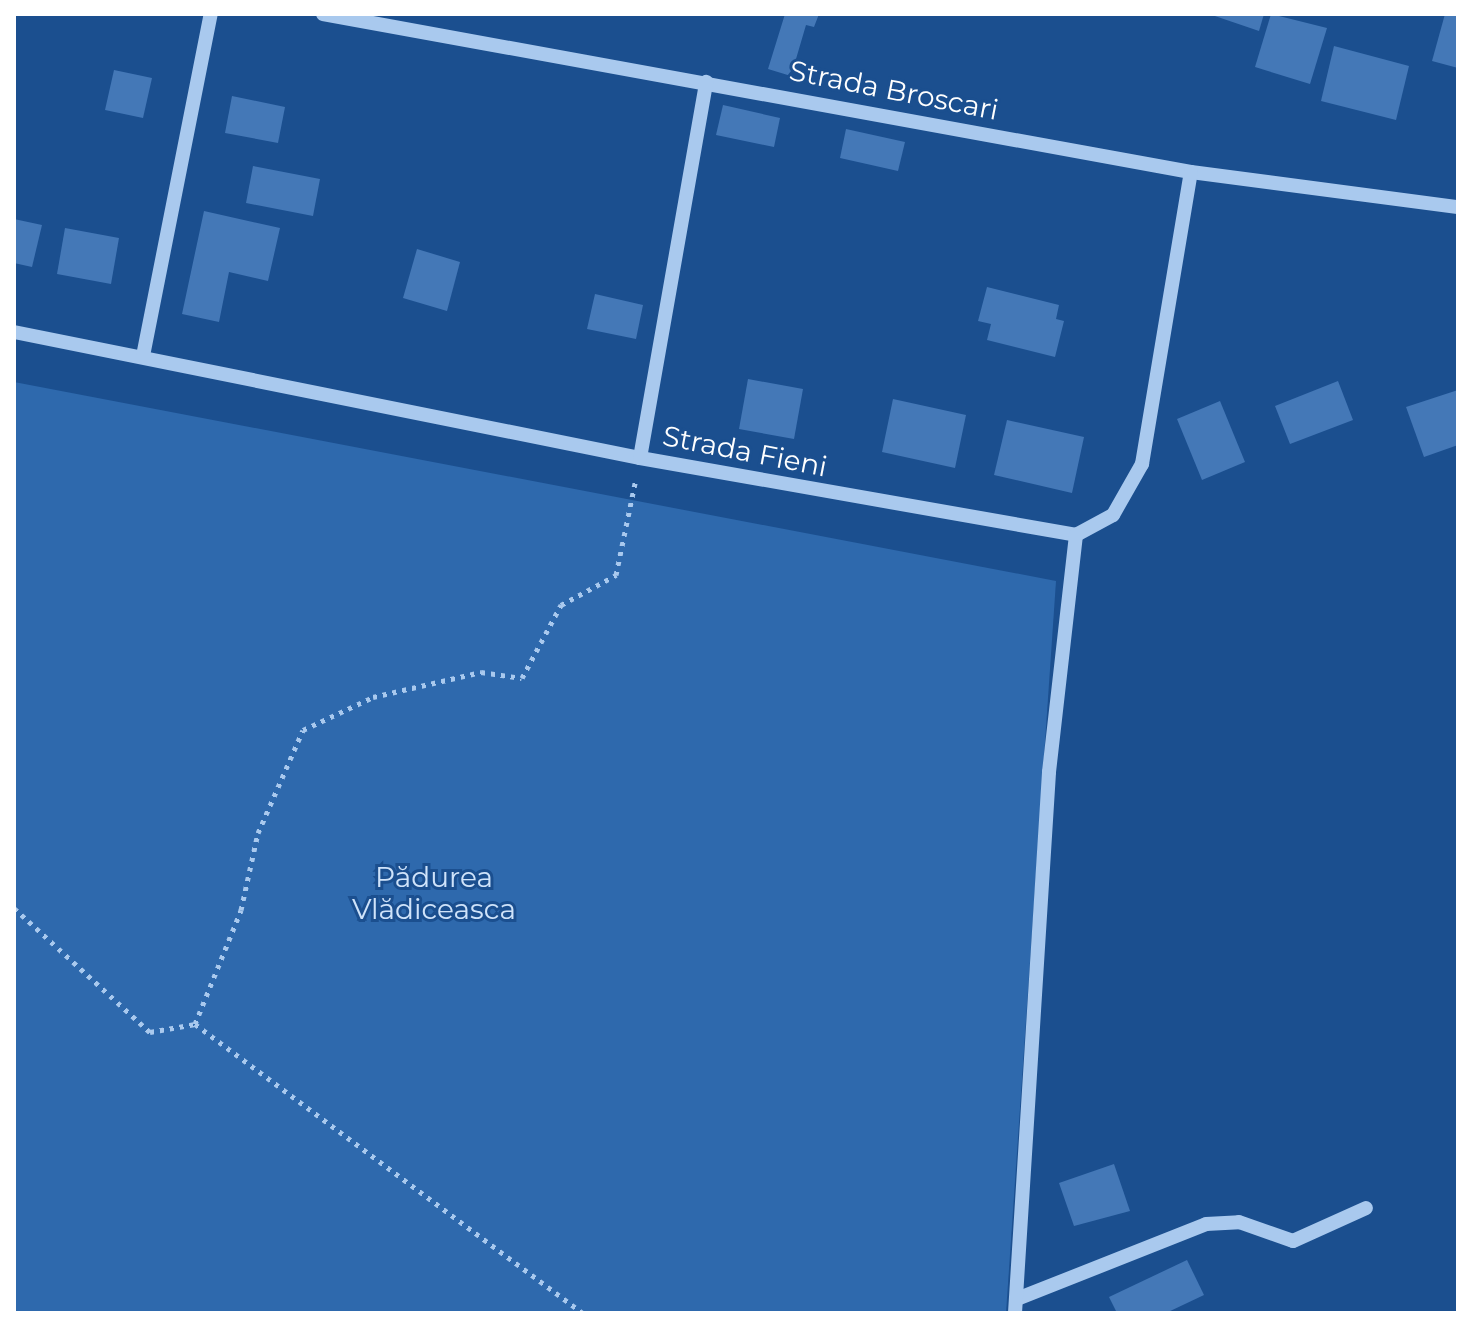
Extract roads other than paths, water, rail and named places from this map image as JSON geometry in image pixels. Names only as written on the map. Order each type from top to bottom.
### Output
[{"type":"street","points":[[143,356],[211,14]]},
{"type":"street","name":"Strada Broscari","points":[[323,14],[1191,172],[1458,207]]},
{"type":"street","points":[[640,458],[706,82]]},
{"type":"street","points":[[1191,172],[1142,464],[1113,515],[1076,535],[1049,772],[1016,1306],[1206,1224],[1239,1222],[1293,1241],[1366,1208]]},
{"type":"street","name":"Strada Fieni","points":[[14,332],[640,458],[1076,535]]},
{"type":"park label","name":"Pădurea Vlădiceasca","points":[[434,893]]}]
